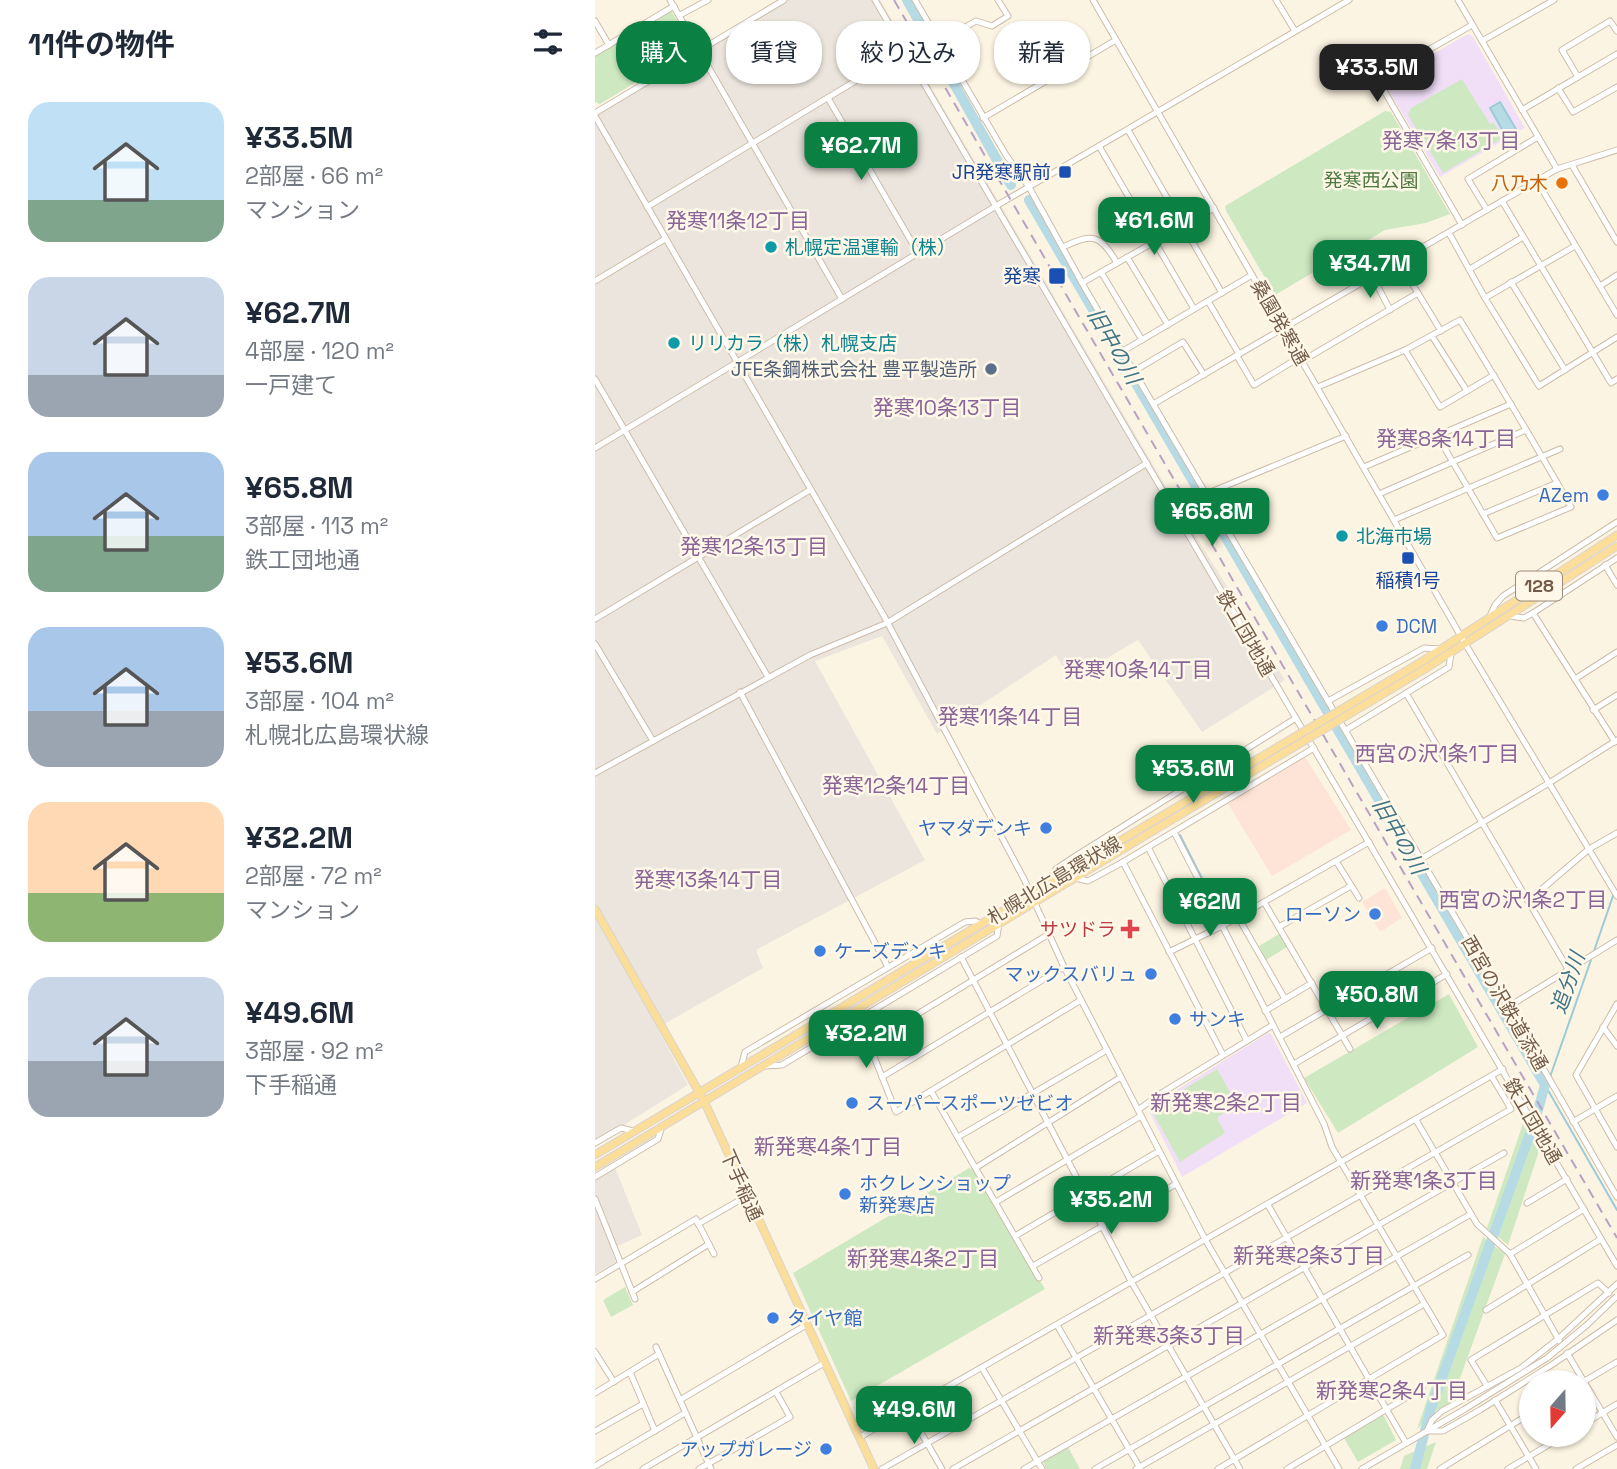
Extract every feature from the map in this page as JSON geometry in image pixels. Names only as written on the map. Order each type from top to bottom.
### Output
[{"type":"main road","name":"札幌北広島環状線","points":[[1423,666],[1441,649],[1617,535]]},
{"type":"main road","name":"128","points":[[1466,645],[1617,546]]},
{"type":"main road","name":"札幌北広島環状線","points":[[595,1155],[1049,883],[1150,828],[1423,666],[1466,645]]},
{"type":"main road","name":"札幌北広島環状線","points":[[595,1167],[1075,878],[1150,828]]},
{"type":"main road","name":"下手稲通","points":[[595,909],[704,1101],[874,1469]]},
{"type":"street","points":[[670,0],[683,21]]},
{"type":"street","points":[[680,15],[708,0]]},
{"type":"street","points":[[712,43],[783,0]]},
{"type":"street","name":"鉄工団地通","points":[[875,0],[887,21]]},
{"type":"street","name":"西宮の沢鉄道添通","points":[[915,0],[927,21]]},
{"type":"street","points":[[980,22],[992,26],[1008,16],[998,0]]},
{"type":"street","name":"桑園発寒通","points":[[1093,0],[1466,645],[1617,896]]},
{"type":"street","points":[[1276,0],[1294,31]]},
{"type":"street","points":[[595,448],[996,205],[1349,0]]},
{"type":"street","points":[[1458,0],[1557,169]]},
{"type":"street","points":[[1533,0],[1538,9]]},
{"type":"street","points":[[1482,41],[1554,0]]},
{"type":"street","points":[[595,53],[674,6]]},
{"type":"street","points":[[1577,77],[1562,50],[1610,21],[1617,31]]},
{"type":"street","points":[[595,22],[609,45]]},
{"type":"street","points":[[1462,225],[1380,82],[1381,77],[1472,25]]},
{"type":"street","points":[[983,118],[1116,40]]},
{"type":"street","points":[[1522,110],[1617,54]]},
{"type":"street","points":[[712,73],[842,299]]},
{"type":"street","points":[[645,84],[595,115],[887,623],[1031,894],[1064,967],[1206,1241],[1339,1469]]},
{"type":"street","points":[[647,207],[851,84]]},
{"type":"street","name":"鉄工団地通","points":[[924,84],[1617,1266]]},
{"type":"street","name":"西宮の沢鉄道添通","points":[[963,84],[1029,187],[1082,283],[1155,403],[1573,1122],[1611,1181],[1617,1197]]},
{"type":"street","points":[[1558,88],[1573,112],[1617,87]]},
{"type":"street","points":[[828,98],[918,253]]},
{"type":"street","points":[[1128,130],[1222,293]]},
{"type":"street","points":[[1487,210],[1468,179],[1538,137]]},
{"type":"street","points":[[1100,146],[1194,309]]},
{"type":"street","points":[[1155,403],[1557,169],[1617,150]]},
{"type":"street","points":[[1572,165],[1617,242]]},
{"type":"street","points":[[1537,181],[1617,315]]},
{"type":"street","points":[[1502,201],[1611,383],[1617,379]]},
{"type":"street","points":[[1082,283],[1214,208]]},
{"type":"street","points":[[1449,233],[1539,386],[1617,337]]},
{"type":"street","points":[[1063,247],[1088,237],[1097,239],[1107,247],[1117,263]]},
{"type":"street","points":[[1470,269],[1523,237]]},
{"type":"street","points":[[595,281],[665,239]]},
{"type":"street","points":[[1485,298],[1575,246]]},
{"type":"street","points":[[1128,257],[1168,324]]},
{"type":"street","points":[[1399,262],[1441,331]]},
{"type":"street","points":[[1101,272],[1142,340]]},
{"type":"street","points":[[1123,351],[1252,275]]},
{"type":"street","points":[[1600,286],[1617,275]]},
{"type":"street","points":[[1373,277],[1390,310]]},
{"type":"street","points":[[1511,282],[1565,370]]},
{"type":"street","points":[[1207,301],[1254,385],[1418,293]]},
{"type":"street","points":[[1318,387],[1405,350],[1460,320],[1571,507],[1497,538],[1437,435]]},
{"type":"street","points":[[1432,336],[1467,391]]},
{"type":"street","points":[[1134,371],[1183,342],[1205,375]]},
{"type":"street","points":[[1405,350],[1440,407],[1494,375]]},
{"type":"street","points":[[595,379],[768,677]]},
{"type":"street","points":[[1364,467],[1511,404]]},
{"type":"street","points":[[1379,494],[1527,430]]},
{"type":"street","points":[[1206,494],[1346,436]]},
{"type":"street","points":[[1394,520],[1560,449]]},
{"type":"street","points":[[595,773],[810,654],[887,623],[1147,463]]},
{"type":"street","points":[[1483,514],[1557,482]]},
{"type":"street","points":[[595,620],[810,491]]},
{"type":"street","points":[[1489,619],[1495,605],[1503,596],[1617,522]]},
{"type":"street","points":[[1510,616],[1524,618],[1617,558]]},
{"type":"street","points":[[1605,565],[1617,585]]},
{"type":"street","points":[[1421,859],[1616,741],[1593,710],[1533,613]]},
{"type":"street","points":[[595,644],[653,741]]},
{"type":"street","points":[[1328,701],[1424,648],[1441,649]]},
{"type":"street","points":[[1575,679],[1617,652]]},
{"type":"street","points":[[1346,730],[1449,667],[1451,654]]},
{"type":"street","points":[[740,692],[888,967]]},
{"type":"street","points":[[1406,693],[1568,970]]},
{"type":"street","points":[[1593,710],[1617,695]]},
{"type":"street","points":[[1049,883],[1056,869],[1073,857],[1296,718]]},
{"type":"street","points":[[1075,878],[1088,881],[1123,862],[1314,748]]},
{"type":"street","points":[[1174,832],[1342,1163],[1443,1335],[1218,1469]]},
{"type":"street","points":[[1528,901],[1589,849],[1617,833]]},
{"type":"street","points":[[1169,952],[1222,926],[1369,842]]},
{"type":"street","points":[[1148,847],[1247,1041]]},
{"type":"street","points":[[1336,861],[1359,898]]},
{"type":"street","points":[[1123,862],[1223,1055]]},
{"type":"street","points":[[1279,927],[1352,886]]},
{"type":"street","points":[[1264,902],[1350,1049]]},
{"type":"street","points":[[1238,916],[1285,999]]},
{"type":"street","points":[[741,1067],[745,1052],[965,922],[975,921],[981,924]]},
{"type":"street","points":[[764,1066],[782,1065],[997,936],[999,924]]},
{"type":"street","points":[[870,1043],[1049,934]]},
{"type":"street","points":[[1508,1007],[1617,940]]},
{"type":"street","points":[[1280,1037],[1432,948]]},
{"type":"street","points":[[961,957],[1132,1283],[1240,1469]]},
{"type":"street","points":[[883,1077],[1064,967]]},
{"type":"street","points":[[1294,1065],[1447,974]]},
{"type":"street","points":[[1265,1011],[1312,983]]},
{"type":"street","points":[[859,1019],[897,1112],[1081,1000]]},
{"type":"street","points":[[1617,1004],[1576,1075],[1615,1139],[1617,1147]]},
{"type":"street","points":[[996,1202],[1067,1160],[1140,1113],[1160,1094],[1273,1025]]},
{"type":"street","points":[[1604,1027],[1617,1046]]},
{"type":"street","points":[[958,1136],[1107,1050]]},
{"type":"street","points":[[860,1437],[1503,1069]]},
{"type":"street","points":[[977,1167],[1121,1077]]},
{"type":"street","points":[[882,1469],[1511,1109],[1492,1077]]},
{"type":"street","points":[[931,1091],[1039,1278]]},
{"type":"street","points":[[1573,1122],[1617,1096]]},
{"type":"street","points":[[1416,1120],[1471,1213],[1487,1234],[1510,1254],[1576,1370]]},
{"type":"street","points":[[595,1177],[658,1139],[663,1126]]},
{"type":"street","points":[[595,1143],[621,1128],[634,1132]]},
{"type":"street","points":[[1015,1236],[1159,1151]]},
{"type":"street","points":[[953,1469],[1504,1153]]},
{"type":"street","points":[[1527,1203],[1567,1179]]},
{"type":"street","points":[[1033,1266],[1176,1184]]},
{"type":"street","points":[[698,1224],[747,1196]]},
{"type":"street","points":[[595,1199],[635,1299]]},
{"type":"street","points":[[1268,1205],[1406,1443]]},
{"type":"street","points":[[1510,1254],[1584,1209]]},
{"type":"street","points":[[1024,1469],[1471,1213]]},
{"type":"street","points":[[595,1279],[696,1219],[714,1254]]},
{"type":"street","points":[[1486,1310],[1601,1239]]},
{"type":"street","points":[[632,1292],[709,1244]]},
{"type":"street","points":[[1095,1469],[1468,1255]]},
{"type":"street","points":[[1487,1386],[1471,1360],[1598,1283],[1609,1293]]},
{"type":"street","points":[[1427,1431],[1432,1420],[1439,1414],[1521,1368],[1558,1339],[1617,1284]]},
{"type":"street","points":[[1362,1469],[1547,1358],[1617,1296]]},
{"type":"street","points":[[1057,1325],[1139,1468],[1424,1304]]},
{"type":"street","points":[[1427,1431],[1443,1431],[1617,1320]]},
{"type":"street","points":[[680,1400],[806,1325]]},
{"type":"street","points":[[656,1347],[709,1466]]},
{"type":"street","points":[[595,1352],[614,1382]]},
{"type":"street","points":[[595,1393],[659,1354]]},
{"type":"street","points":[[1596,1374],[1617,1362]]},
{"type":"street","points":[[643,1469],[824,1363]]},
{"type":"street","points":[[982,1368],[1042,1469]]},
{"type":"street","points":[[630,1372],[655,1431]]},
{"type":"street","points":[[1287,1469],[1422,1388]]},
{"type":"street","points":[[699,1469],[709,1466],[790,1417],[776,1392]]},
{"type":"street","points":[[1495,1400],[1536,1469]]},
{"type":"street","points":[[1596,1402],[1617,1437]]},
{"type":"street","points":[[595,1431],[643,1404]]},
{"type":"street","points":[[1596,1417],[1617,1404]]},
{"type":"street","points":[[908,1410],[942,1469]]},
{"type":"street","points":[[595,1466],[685,1413]]},
{"type":"street","points":[[1437,1467],[1519,1420]]},
{"type":"street","points":[[1576,1469],[1617,1445]]},
{"type":"street","points":[[1508,1469],[1545,1447]]},
{"type":"street","points":[[602,1462],[605,1469]]},
{"type":"shaded area","points":[[777,0],[880,0],[892,21],[836,21],[836,84],[929,84],[1182,514],[1285,680],[1202,732],[1138,640],[1070,680],[1056,655],[937,734],[882,636],[815,661],[925,860],[756,950],[763,968],[657,1028],[688,1085],[595,1143],[595,112],[640,84],[712,84],[712,40],[726,31],[726,84],[822,84],[822,21],[743,21]]},
{"type":"shaded area","points":[[1468,34],[1473,37],[1525,128],[1440,177],[1386,86],[1389,79]]},
{"type":"shaded area","points":[[1305,757],[1351,830],[1272,876],[1227,802]]},
{"type":"shaded area","points":[[1385,888],[1402,918],[1380,932],[1362,902]]},
{"type":"shaded area","points":[[1268,1033],[1271,1034],[1307,1103],[1182,1177],[1149,1111],[1153,1105]]},
{"type":"shaded area","points":[[614,1165],[642,1235],[611,1249],[616,1262],[595,1274],[595,1176]]},
{"type":"green space","points":[[671,11],[677,21],[654,21]]},
{"type":"green space","points":[[616,44],[616,84],[633,84],[600,104],[595,102],[595,56]]},
{"type":"green space","points":[[1462,79],[1490,124],[1494,123],[1503,138],[1443,173],[1408,115],[1411,108]]},
{"type":"green space","name":"発寒西公園","points":[[1385,111],[1391,112],[1450,214],[1426,223],[1385,230],[1275,295],[1225,206]]},
{"type":"green space","points":[[1279,934],[1287,947],[1266,960],[1259,946]]},
{"type":"green space","points":[[1449,994],[1478,1047],[1338,1133],[1304,1078]]},
{"type":"green space","points":[[1217,1069],[1237,1104],[1217,1118],[1225,1133],[1180,1162],[1153,1113],[1157,1106]]},
{"type":"green space","points":[[1525,1118],[1541,1145],[1508,1245],[1487,1228]]},
{"type":"green space","points":[[969,1168],[1045,1289],[851,1401],[793,1273]]},
{"type":"green space","points":[[1483,1237],[1505,1254],[1451,1403],[1437,1410],[1417,1429]]},
{"type":"green space","points":[[625,1287],[633,1305],[611,1317],[603,1300]]},
{"type":"green space","points":[[1382,1415],[1396,1440],[1358,1462],[1344,1438]]},
{"type":"green space","points":[[1436,1442],[1427,1469],[1400,1469],[1404,1456]]},
{"type":"green space","points":[[1068,1447],[1080,1469],[1046,1469],[1043,1461]]},
{"type":"water","points":[[1500,102],[1516,129],[1505,135],[1490,108]]},
{"type":"waterway","name":"旧中の川","points":[[907,0],[1011,185]]},
{"type":"waterway","name":"旧中の川","points":[[1029,200],[1545,1085],[1536,1117],[1431,1408],[1415,1469]]},
{"type":"waterway","points":[[1180,835],[1217,908]]},
{"type":"waterway","name":"追分川","points":[[1594,951],[1614,893]]},
{"type":"waterway","name":"追分川","points":[[1550,1077],[1591,960]]},
{"type":"waterway","points":[[1545,1085],[1617,1210]]},
{"type":"railway","points":[[894,0],[1617,1238]]},
{"type":"place","name":"JR発寒駅前","points":[[1065,172]]},
{"type":"place","name":"八乃木","points":[[1562,183]]},
{"type":"place","name":"札幌定温運輸（株）","points":[[771,247]]},
{"type":"place","name":"発寒","points":[[1057,276]]},
{"type":"place","name":"リリカラ（株）札幌支店","points":[[674,343]]},
{"type":"place","name":"JFE条鋼株式会社 豊平製造所","points":[[991,369]]},
{"type":"place","name":"AZem","points":[[1603,495]]},
{"type":"place","name":"北海市場","points":[[1342,536]]},
{"type":"place","name":"稲積1号","points":[[1408,558]]},
{"type":"place","name":"DCM","points":[[1382,626]]},
{"type":"place","name":"ヤマダデンキ","points":[[1046,828]]},
{"type":"place","name":"ローソン","points":[[1375,914]]},
{"type":"place","name":"サツドラ","points":[[1130,929]]},
{"type":"place","name":"ケーズデンキ","points":[[820,951]]},
{"type":"place","name":"マックスバリュ","points":[[1151,974]]},
{"type":"place","name":"サンキ","points":[[1175,1019]]},
{"type":"place","name":"スーパースポーツゼビオ","points":[[852,1103]]},
{"type":"place","name":"ホクレンショップ 新発寒店","points":[[845,1194]]},
{"type":"place","name":"タイヤ館","points":[[773,1318]]},
{"type":"place","name":"アップガレージ","points":[[826,1449]]},
{"type":"district","name":"発寒7条13丁目","points":[[1451,141]]},
{"type":"district","name":"発寒11条12丁目","points":[[738,221]]},
{"type":"district","name":"発寒10条13丁目","points":[[947,408]]},
{"type":"district","name":"発寒8条14丁目","points":[[1446,439]]},
{"type":"district","name":"発寒12条13丁目","points":[[754,547]]},
{"type":"district","name":"発寒10条14丁目","points":[[1138,670]]},
{"type":"district","name":"発寒11条14丁目","points":[[1010,717]]},
{"type":"district","name":"西宮の沢1条1丁目","points":[[1437,754]]},
{"type":"district","name":"発寒12条14丁目","points":[[896,786]]},
{"type":"district","name":"発寒13条14丁目","points":[[708,880]]},
{"type":"district","name":"西宮の沢1条2丁目","points":[[1523,900]]},
{"type":"district","name":"新発寒2条2丁目","points":[[1226,1103]]},
{"type":"district","name":"新発寒4条1丁目","points":[[828,1147]]},
{"type":"district","name":"新発寒1条3丁目","points":[[1424,1181]]},
{"type":"district","name":"新発寒2条3丁目","points":[[1309,1256]]},
{"type":"district","name":"新発寒4条2丁目","points":[[923,1259]]},
{"type":"district","name":"新発寒3条3丁目","points":[[1169,1336]]},
{"type":"district","name":"新発寒2条4丁目","points":[[1392,1391]]}]
